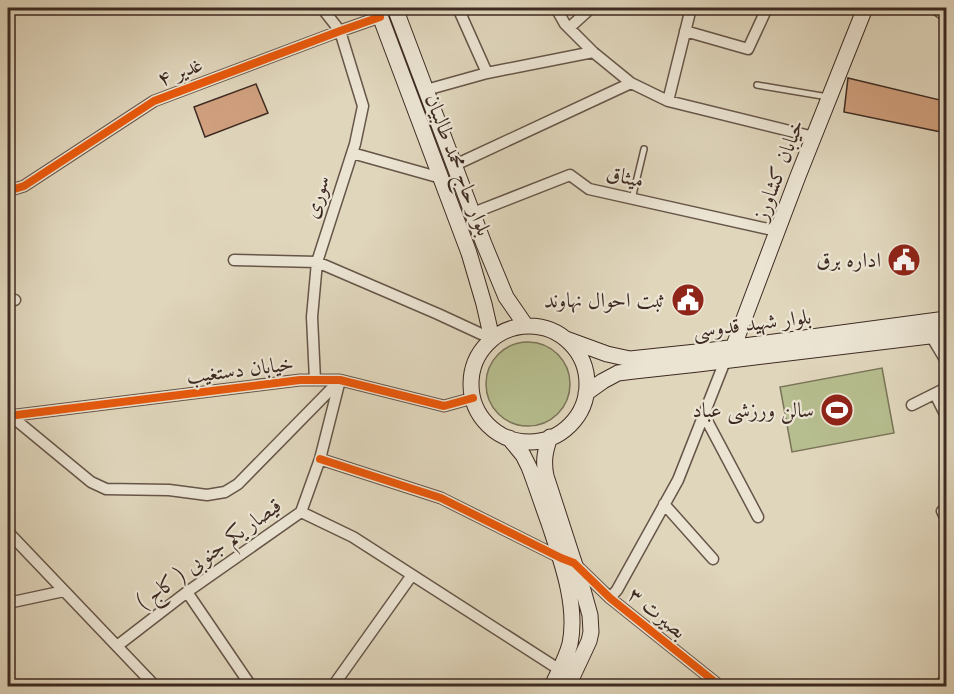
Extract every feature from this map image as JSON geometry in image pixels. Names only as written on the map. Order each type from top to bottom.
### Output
[{"type":"main road","name":"بلوار حاج محمد طالبیان","points":[[395,8],[506,297],[526,326]]},
{"type":"main road","name":"خیابان کشاورز","points":[[729,354],[865,8]]},
{"type":"main road","name":"بلوار حاج محمد طالبیان","points":[[379,12],[469,253],[492,339]]},
{"type":"main road","name":"بلوار شهید قدوسی","points":[[586,393],[618,373],[946,319]]},
{"type":"main road","points":[[526,326],[541,327],[566,339],[579,354],[586,373],[586,393],[582,408],[573,422],[550,437],[529,441],[509,438],[488,424],[473,398],[471,382],[474,366],[481,351],[492,339],[502,332],[526,326]]},
{"type":"main road","name":"بلوار شهید قدوسی","points":[[566,339],[607,354],[630,359],[729,354],[939,335]]},
{"type":"main road","points":[[550,437],[543,466],[567,561]]},
{"type":"main road","points":[[509,438],[523,455],[529,467],[588,608],[591,632],[586,648],[570,680],[552,687]]},
{"type":"street","points":[[322,8],[340,31]]},
{"type":"street","points":[[458,8],[487,73]]},
{"type":"street","points":[[556,8],[565,24],[593,52],[631,83],[668,101],[814,137]]},
{"type":"street","points":[[569,28],[591,8]]},
{"type":"street","points":[[668,101],[691,8]]},
{"type":"street","points":[[686,31],[748,49],[767,8]]},
{"type":"street","points":[[934,8],[946,16]]},
{"type":"street","name":"غدیر ۴","points":[[8,191],[24,186],[154,101],[340,31],[379,12]]},
{"type":"street","name":"سوری","points":[[315,380],[312,317],[317,261],[352,153],[363,106],[340,31]]},
{"type":"street","points":[[426,90],[487,73],[593,52]]},
{"type":"street","points":[[454,165],[631,83]]},
{"type":"street","points":[[352,153],[441,178]]},
{"type":"street","name":"میثاق","points":[[473,213],[570,175],[589,189],[777,231]]},
{"type":"street","points":[[234,260],[317,261],[492,339]]},
{"type":"street","points":[[939,335],[946,361]]},
{"type":"street","points":[[610,598],[678,480],[729,354]]},
{"type":"street","points":[[9,416],[91,482],[106,489],[169,490],[207,495],[225,492],[238,484],[340,380]]},
{"type":"street","name":"خیابان دستغیب","points":[[9,416],[288,381],[340,380],[444,406],[473,398]]},
{"type":"street","name":"قیصار یکم جنوبی ( کاج )","points":[[117,646],[187,592],[301,512],[320,459],[340,380]]},
{"type":"street","points":[[912,405],[946,388]]},
{"type":"street","points":[[935,394],[946,416]]},
{"type":"street","points":[[704,415],[758,517]]},
{"type":"street","name":"بصیرت ۳","points":[[320,459],[441,498],[567,561],[720,687]]},
{"type":"street","points":[[664,504],[713,559]]},
{"type":"street","points":[[301,512],[353,537],[570,680]]},
{"type":"street","points":[[8,532],[155,687]]},
{"type":"street","points":[[333,687],[412,575]]},
{"type":"street","points":[[8,603],[64,591]]},
{"type":"street","points":[[187,592],[251,687]]},
{"type":"street","points":[[8,685],[20,687]]},
{"type":"lane","points":[[757,85],[830,97]]},
{"type":"lane","points":[[632,199],[644,148]]},
{"type":"green space","points":[[528,342],[544,345],[558,354],[567,368],[570,384],[567,400],[558,414],[544,423],[528,426],[512,423],[498,414],[489,400],[486,384],[489,368],[498,354],[512,345]]},
{"type":"green space","name":"سالن ورزشی عباد","points":[[882,368],[894,433],[792,452],[780,387]]},
{"type":"building","points":[[848,78],[940,100],[941,105],[946,106],[946,133],[844,112]]},
{"type":"building","points":[[256,84],[268,113],[205,137],[194,107]]},
{"type":"cycle path","points":[[8,191],[24,186],[154,101],[380,17]]},
{"type":"cycle path","points":[[8,416],[300,380],[340,380],[444,406],[473,398]]},
{"type":"cycle path","points":[[320,459],[441,498],[574,563],[610,598],[720,686]]},
{"type":"place","name":"اداره برق","points":[[904,260]]},
{"type":"place","name":"ثبت احوال نهاوند","points":[[688,300]]},
{"type":"place","name":"سالن ورزشی عباد","points":[[837,410]]}]
